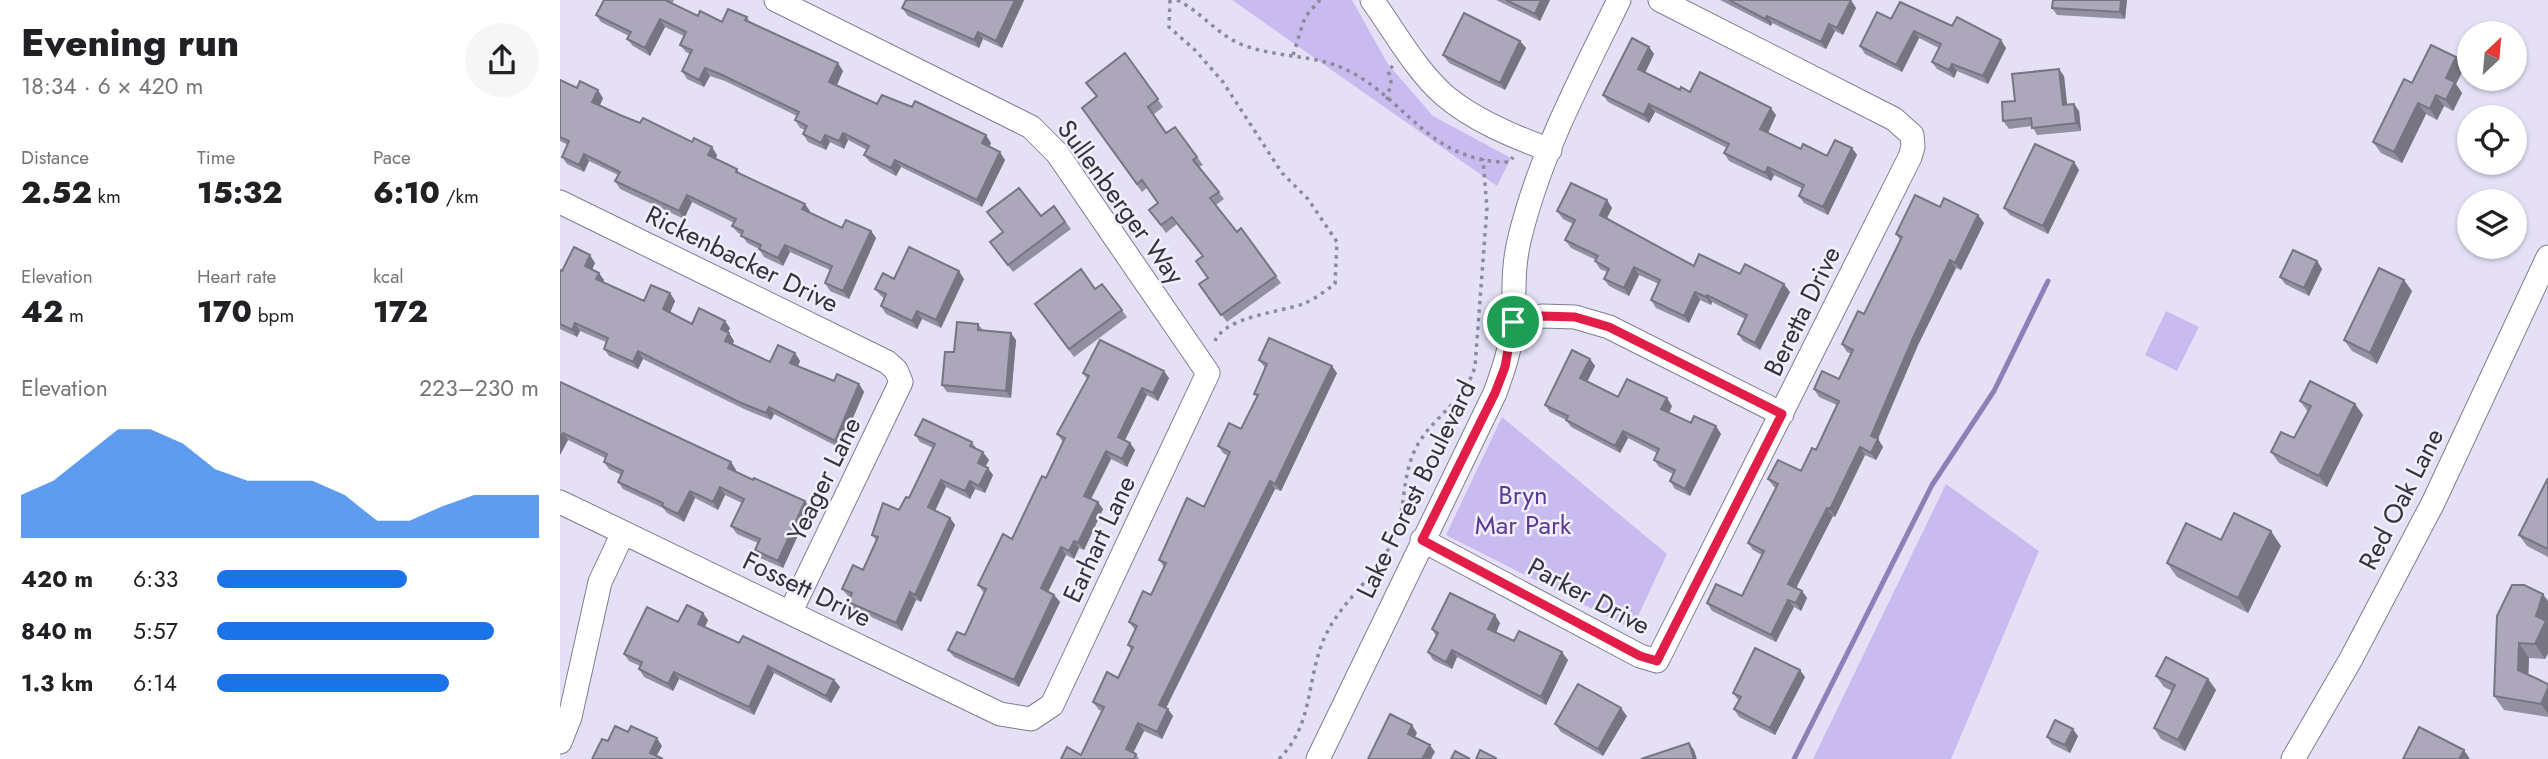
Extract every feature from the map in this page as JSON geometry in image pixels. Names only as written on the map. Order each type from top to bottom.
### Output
[{"type":"street","name":"Sullenberger Way","points":[[776,0],[1031,127],[1057,153],[1208,373]]},
{"type":"street","points":[[1372,0],[1426,77],[1445,96],[1465,110],[1523,140],[1550,150]]},
{"type":"street","name":"Lake Forest Boulevard","points":[[1318,759],[1495,393],[1505,367],[1513,322],[1511,280],[1519,240],[1550,150],[1619,0]]},
{"type":"street","name":"Beretta Drive","points":[[1657,661],[1913,147],[1912,135],[1894,119],[1660,0]]},
{"type":"street","name":"Rickenbacker Drive","points":[[560,202],[887,362],[896,370]]},
{"type":"street","name":"Red Oak Lane","points":[[2293,759],[2351,659],[2433,503],[2548,257]]},
{"type":"street","points":[[1513,322],[1542,316],[1575,317],[1609,327],[1782,414]]},
{"type":"street","name":"Yeager Lane","points":[[791,611],[901,382],[896,370]]},
{"type":"street","name":"Earhart Lane","points":[[1031,719],[1052,705],[1208,373]]},
{"type":"street","name":"Fossett Drive","points":[[560,502],[1000,714],[1031,719]]},
{"type":"street","points":[[560,743],[570,718],[600,582],[623,533]]},
{"type":"street","name":"Parker Drive","points":[[1422,540],[1640,656],[1657,661]]},
{"type":"path","points":[[1170,0],[1170,27],[1223,82],[1282,173],[1308,199],[1337,242],[1335,284],[1305,304],[1232,325],[1218,334],[1215,341]]},
{"type":"path","points":[[1177,0],[1234,41],[1331,62],[1372,86],[1437,142],[1483,159],[1510,162],[1523,140]]},
{"type":"path","points":[[1293,55],[1306,17],[1320,0]]},
{"type":"path","points":[[1387,100],[1391,82],[1388,70],[1407,50]]},
{"type":"path","points":[[1279,759],[1295,743],[1305,719],[1312,678],[1324,640],[1340,612],[1379,567],[1394,540],[1403,514],[1405,483],[1414,452],[1428,430],[1470,384],[1475,366],[1487,208],[1483,159]]},
{"type":"green space","points":[[1232,0],[1352,0],[1388,64],[1433,116],[1511,158],[1497,186]]},
{"type":"green space","points":[[2166,311],[2199,327],[2177,371],[2145,355]]},
{"type":"green space","name":"Bryn Mar Park","points":[[1502,417],[1667,554],[1632,629],[1446,535]]},
{"type":"green space","points":[[1946,484],[2039,551],[1951,759],[1813,759]]},
{"type":"building","points":[[604,0],[665,0],[698,16],[700,11],[722,22],[728,9],[747,17],[745,20],[838,63],[829,82],[877,104],[882,95],[912,107],[915,101],[986,135],[982,143],[1000,152],[977,200],[895,160],[891,168],[864,155],[869,146],[843,133],[839,141],[825,135],[821,143],[803,134],[807,126],[795,120],[799,112],[705,68],[699,80],[682,71],[692,50],[680,45],[686,32],[660,19],[645,48],[627,39],[631,32],[596,15]]},
{"type":"building","points":[[906,0],[1015,0],[996,41],[978,32],[974,40],[902,8]]},
{"type":"building","points":[[1506,0],[1541,0],[1535,14]]},
{"type":"building","points":[[1729,0],[1851,0],[1837,28],[1829,24],[1821,42],[1767,16],[1765,19]]},
{"type":"building","points":[[2053,0],[2121,0],[2120,12],[2052,8]]},
{"type":"building","points":[[1900,2],[1952,26],[1957,17],[2001,40],[1983,76],[1952,64],[1949,70],[1932,62],[1941,44],[1914,31],[1896,65],[1860,46],[1877,12],[1891,19]]},
{"type":"building","points":[[1464,13],[1520,41],[1500,83],[1443,55]]},
{"type":"building","points":[[1632,38],[1649,47],[1638,69],[1680,90],[1681,87],[1690,92],[1700,72],[1771,108],[1760,129],[1801,149],[1803,144],[1827,156],[1835,140],[1852,148],[1823,207],[1799,196],[1804,185],[1768,167],[1765,173],[1724,153],[1729,144],[1649,104],[1644,115],[1603,95]]},
{"type":"building","points":[[2431,45],[2456,57],[2446,78],[2455,82],[2446,100],[2436,95],[2430,109],[2418,103],[2394,152],[2373,142],[2404,79],[2412,83]]},
{"type":"building","points":[[1125,53],[1158,99],[1148,107],[1166,133],[1175,127],[1197,157],[1193,160],[1219,192],[1210,198],[1237,232],[1241,228],[1276,276],[1221,315],[1199,284],[1208,278],[1196,261],[1203,256],[1172,217],[1161,225],[1149,210],[1158,203],[1142,180],[1137,184],[1082,108],[1097,96],[1086,83]]},
{"type":"building","points":[[2059,69],[2063,105],[2074,104],[2076,123],[2032,128],[2031,118],[2003,121],[2002,102],[2015,101],[2012,74]]},
{"type":"building","points":[[560,80],[577,88],[580,81],[598,90],[592,102],[620,115],[640,123],[643,118],[692,142],[694,138],[712,147],[708,155],[737,169],[736,172],[805,204],[802,209],[842,228],[846,220],[871,231],[843,291],[825,283],[832,266],[785,245],[778,258],[759,249],[761,245],[741,236],[743,231],[732,226],[736,219],[687,195],[679,211],[615,181],[620,172],[584,154],[579,165],[562,157],[569,141],[560,137]]},
{"type":"building","points":[[2035,144],[2074,162],[2043,226],[2004,208]]},
{"type":"building","points":[[1571,183],[1607,200],[1600,215],[1694,266],[1699,254],[1740,274],[1745,264],[1784,284],[1755,343],[1738,334],[1747,315],[1707,295],[1706,297],[1695,292],[1684,316],[1651,300],[1660,280],[1634,267],[1624,288],[1604,279],[1609,269],[1595,261],[1598,256],[1565,240],[1575,220],[1557,211]]},
{"type":"building","points":[[1019,188],[1041,216],[1054,206],[1065,222],[1008,265],[990,242],[1003,232],[987,212]]},
{"type":"building","points":[[1915,195],[1940,207],[1944,198],[1978,215],[1955,263],[1950,260],[1913,338],[1871,436],[1878,439],[1871,453],[1860,447],[1830,509],[1827,508],[1788,584],[1802,591],[1796,603],[1788,600],[1771,635],[1707,603],[1716,584],[1742,596],[1764,551],[1748,543],[1778,484],[1768,479],[1778,460],[1801,471],[1812,448],[1816,450],[1839,401],[1814,389],[1822,371],[1839,379],[1853,350],[1842,344],[1858,311],[1864,314],[1902,237],[1896,234]]},
{"type":"building","points":[[574,247],[590,255],[585,266],[599,273],[596,279],[644,301],[651,285],[670,293],[663,309],[692,324],[699,308],[725,321],[721,329],[729,333],[725,341],[770,362],[778,345],[795,353],[790,363],[834,381],[837,374],[859,384],[835,441],[769,407],[766,413],[739,402],[638,351],[633,362],[604,349],[608,338],[575,323],[572,330],[560,324],[560,270],[562,271]]},
{"type":"building","points":[[909,247],[959,271],[936,320],[917,311],[912,321],[881,306],[886,294],[875,289],[883,273],[894,279]]},
{"type":"building","points":[[2293,250],[2317,261],[2304,288],[2280,277]]},
{"type":"building","points":[[2379,268],[2404,280],[2370,353],[2344,340]]},
{"type":"building","points":[[1081,269],[1095,289],[1102,284],[1122,310],[1069,349],[1035,304]]},
{"type":"building","points":[[957,322],[978,324],[978,330],[1011,333],[1006,391],[942,385],[945,352],[954,352]]},
{"type":"building","points":[[1269,338],[1332,366],[1275,484],[1270,481],[1159,705],[1168,709],[1157,732],[1138,723],[1126,749],[1136,754],[1134,759],[1061,759],[1067,747],[1081,755],[1104,707],[1093,702],[1107,672],[1118,678],[1133,647],[1128,645],[1137,626],[1129,622],[1143,591],[1151,595],[1166,563],[1159,560],[1187,498],[1204,507],[1230,452],[1218,446],[1229,423],[1241,429],[1258,395],[1254,394],[1267,364],[1259,360]]},
{"type":"building","points":[[1100,340],[1164,371],[1153,393],[1142,388],[1118,437],[1130,443],[1122,459],[1106,451],[1084,496],[1098,502],[1078,543],[1074,541],[1069,551],[1061,547],[1041,588],[1054,595],[1014,680],[948,650],[957,632],[965,635],[986,589],[978,585],[1003,534],[1012,539],[1042,476],[1046,478],[1065,438],[1057,434],[1089,376],[1083,373]]},
{"type":"building","points":[[1572,350],[1590,359],[1580,378],[1618,397],[1627,379],[1667,398],[1661,409],[1691,423],[1694,416],[1716,426],[1685,489],[1670,481],[1675,470],[1654,460],[1659,449],[1623,431],[1615,446],[1566,420],[1568,416],[1545,405]]},
{"type":"building","points":[[2310,381],[2355,404],[2319,476],[2271,452],[2281,432],[2294,438],[2311,406],[2300,401]]},
{"type":"building","points":[[560,382],[731,462],[728,468],[805,501],[778,561],[755,550],[760,539],[731,526],[744,499],[720,487],[713,502],[690,491],[678,514],[662,506],[663,503],[618,482],[623,471],[604,462],[607,454],[563,433],[560,438]]},
{"type":"building","points":[[923,419],[972,442],[970,446],[983,452],[978,463],[988,468],[979,486],[970,481],[965,491],[941,480],[928,507],[950,518],[915,595],[910,592],[896,623],[848,602],[852,593],[842,589],[853,565],[863,570],[878,537],[872,535],[883,503],[899,510],[906,497],[909,498],[935,444],[915,435]]},
{"type":"building","points":[[2548,478],[2548,549],[2519,535]]},
{"type":"building","points":[[2234,513],[2271,531],[2238,598],[2167,563],[2186,523],[2221,540]]},
{"type":"building","points":[[2512,585],[2524,585],[2543,594],[2536,616],[2546,621],[2535,644],[2519,643],[2518,670],[2548,684],[2541,704],[2494,696],[2497,616]]},
{"type":"building","points":[[1450,593],[1495,615],[1488,629],[1514,641],[1519,631],[1562,652],[1541,697],[1452,650],[1446,662],[1428,652],[1438,633],[1432,629]]},
{"type":"building","points":[[687,605],[703,613],[698,624],[739,643],[743,636],[834,680],[826,696],[768,666],[749,707],[674,672],[668,684],[639,669],[642,662],[624,654],[647,607],[678,622]]},
{"type":"building","points":[[1755,648],[1800,670],[1770,728],[1734,709],[1741,697],[1733,693]]},
{"type":"building","points":[[2166,657],[2208,679],[2178,740],[2154,728],[2175,685],[2156,676]]},
{"type":"building","points":[[1578,684],[1621,708],[1598,749],[1555,724]]},
{"type":"building","points":[[1390,714],[1412,725],[1408,734],[1430,745],[1422,759],[1368,759]]},
{"type":"building","points":[[2055,720],[2073,729],[2065,745],[2047,737]]},
{"type":"building","points":[[615,726],[628,732],[631,726],[657,738],[650,753],[663,759],[592,759],[602,739],[608,741]]},
{"type":"building","points":[[2419,727],[2464,750],[2459,759],[2403,759]]},
{"type":"building","points":[[1689,743],[1694,759],[1641,759]]},
{"type":"building","points":[[1480,750],[1496,758],[1496,759],[1476,759]]},
{"type":"building","points":[[1455,751],[1470,759],[1451,759]]},
{"type":"waterway","points":[[1794,759],[1932,485],[1994,391],[2048,281]]},
{"type":"route","points":[[1542,316],[1575,317],[1609,327],[1782,414],[1657,661],[1640,656],[1422,540],[1495,393],[1505,367],[1513,322],[1542,316]]}]
